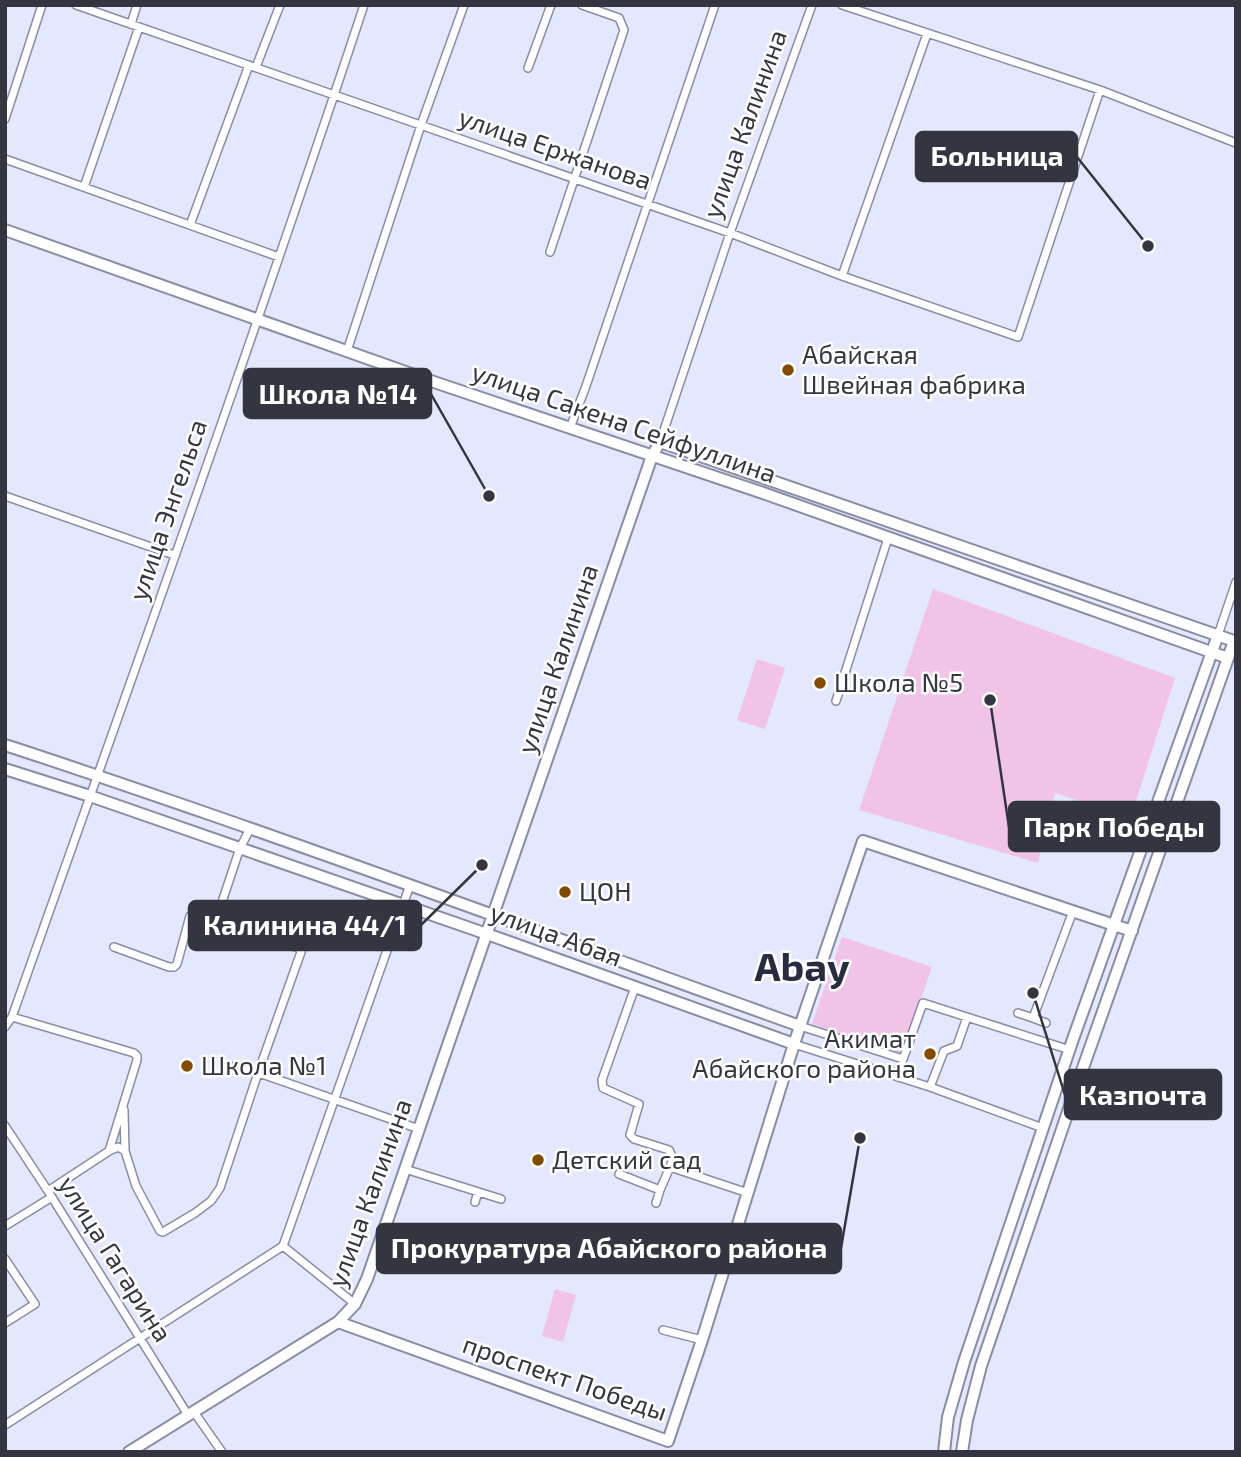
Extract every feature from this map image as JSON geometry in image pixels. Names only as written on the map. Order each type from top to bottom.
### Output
[{"type":"street","points":[[5,119],[42,5]]},
{"type":"street","name":"улица Ержанова","points":[[76,5],[648,204],[842,276],[1018,337],[1100,90]]},
{"type":"street","points":[[83,187],[135,25],[137,5]]},
{"type":"street","points":[[190,225],[280,5]]},
{"type":"street","name":"улица Энгельса","points":[[5,1027],[12,1017],[90,796],[279,257],[364,5]]},
{"type":"street","points":[[346,351],[391,212],[464,5]]},
{"type":"street","points":[[528,68],[551,5]]},
{"type":"street","points":[[550,253],[625,30],[619,18],[582,5]]},
{"type":"street","points":[[570,428],[715,5]]},
{"type":"street","name":"улица Калинина","points":[[129,1452],[338,1322],[355,1304],[367,1279],[652,456],[660,442],[730,233],[812,5]]},
{"type":"street","points":[[842,5],[1100,90],[1236,143]]},
{"type":"street","points":[[842,276],[927,34]]},
{"type":"street","points":[[5,159],[279,257]]},
{"type":"street","name":"улица Сакена Сейфуллина","points":[[5,230],[434,382],[1232,657]]},
{"type":"street","name":"улица Сакена Сейфуллина","points":[[660,442],[1235,640]]},
{"type":"street","points":[[5,496],[174,555]]},
{"type":"street","points":[[836,701],[888,538]]},
{"type":"street","points":[[1025,585],[1030,569]]},
{"type":"street","points":[[944,1452],[948,1417],[964,1362],[1068,1055],[1236,582]]},
{"type":"street","points":[[962,1452],[981,1366],[1084,1065],[1232,657],[1235,640]]},
{"type":"street","name":"улица Абая","points":[[5,746],[411,885],[641,969],[635,987],[90,796],[5,769]]},
{"type":"street","points":[[216,920],[240,848],[250,829]]},
{"type":"street","name":"проспект Победы","points":[[338,1322],[668,1441],[794,1044],[863,841],[1132,931]]},
{"type":"street","points":[[5,1425],[283,1247],[411,885]]},
{"type":"street","points":[[1033,1018],[1073,911]]},
{"type":"street","points":[[114,947],[174,967],[190,916],[194,914],[300,950],[220,1188],[211,1201],[163,1233],[136,1186],[125,1151],[124,1104]]},
{"type":"street","points":[[641,969],[800,1026],[903,1059]]},
{"type":"street","points":[[656,1203],[673,1158],[669,1150],[634,1139],[630,1135],[639,1104],[603,1088],[601,1084],[635,987],[1043,1128]]},
{"type":"street","points":[[897,1076],[923,1003],[1068,1055],[1080,1060],[1084,1065]]},
{"type":"street","points":[[1018,1013],[1046,1023]]},
{"type":"street","points":[[12,1017],[134,1053],[137,1060],[109,1151]]},
{"type":"street","points":[[930,1087],[944,1051],[957,1046],[967,1017]]},
{"type":"street","points":[[236,1065],[419,1129]]},
{"type":"street","name":"улица Гагарина","points":[[5,1126],[140,1338],[191,1413],[222,1452]]},
{"type":"street","points":[[1038,1143],[1056,1148]]},
{"type":"street","points":[[5,1226],[109,1151],[118,1147],[125,1151]]},
{"type":"street","points":[[670,1167],[748,1193]]},
{"type":"street","points":[[405,1170],[501,1199]]},
{"type":"street","points":[[619,1174],[660,1190]]},
{"type":"street","points":[[475,1202],[478,1192]]},
{"type":"street","points":[[283,1247],[355,1304]]},
{"type":"street","points":[[5,1259],[35,1304],[5,1323]]},
{"type":"street","points":[[663,1330],[702,1340]]},
{"type":"street","points":[[964,1362],[981,1366]]},
{"type":"shaded area","points":[[933,589],[1175,678],[1131,817],[1055,793],[1038,863],[859,810]]},
{"type":"shaded area","points":[[757,659],[785,668],[765,729],[737,720]]},
{"type":"shaded area","points":[[842,937],[932,967],[901,1055],[812,1024]]},
{"type":"shaded area","points":[[555,1289],[576,1295],[563,1342],[542,1336]]},
{"type":"place","name":"Больница","points":[[1148,246]]},
{"type":"place","name":"Абайская Швейная фабрика","points":[[788,370]]},
{"type":"place","name":"Школа №14","points":[[489,496]]},
{"type":"place","name":"Школа №5","points":[[820,683]]},
{"type":"place","name":"Парк Победы","points":[[990,700]]},
{"type":"place","name":"Калинина 44/1","points":[[482,865]]},
{"type":"place","name":"ЦОН","points":[[565,892]]},
{"type":"place","name":"Казпочта","points":[[1033,993]]},
{"type":"place","name":"Акимат Абайского района","points":[[930,1054]]},
{"type":"place","name":"Школа №1","points":[[187,1066]]},
{"type":"place","name":"Прокуратура Абайского района","points":[[860,1138]]},
{"type":"place","name":"Детский сад","points":[[538,1160]]},
{"type":"district","name":"Abay","points":[[802,967]]}]
